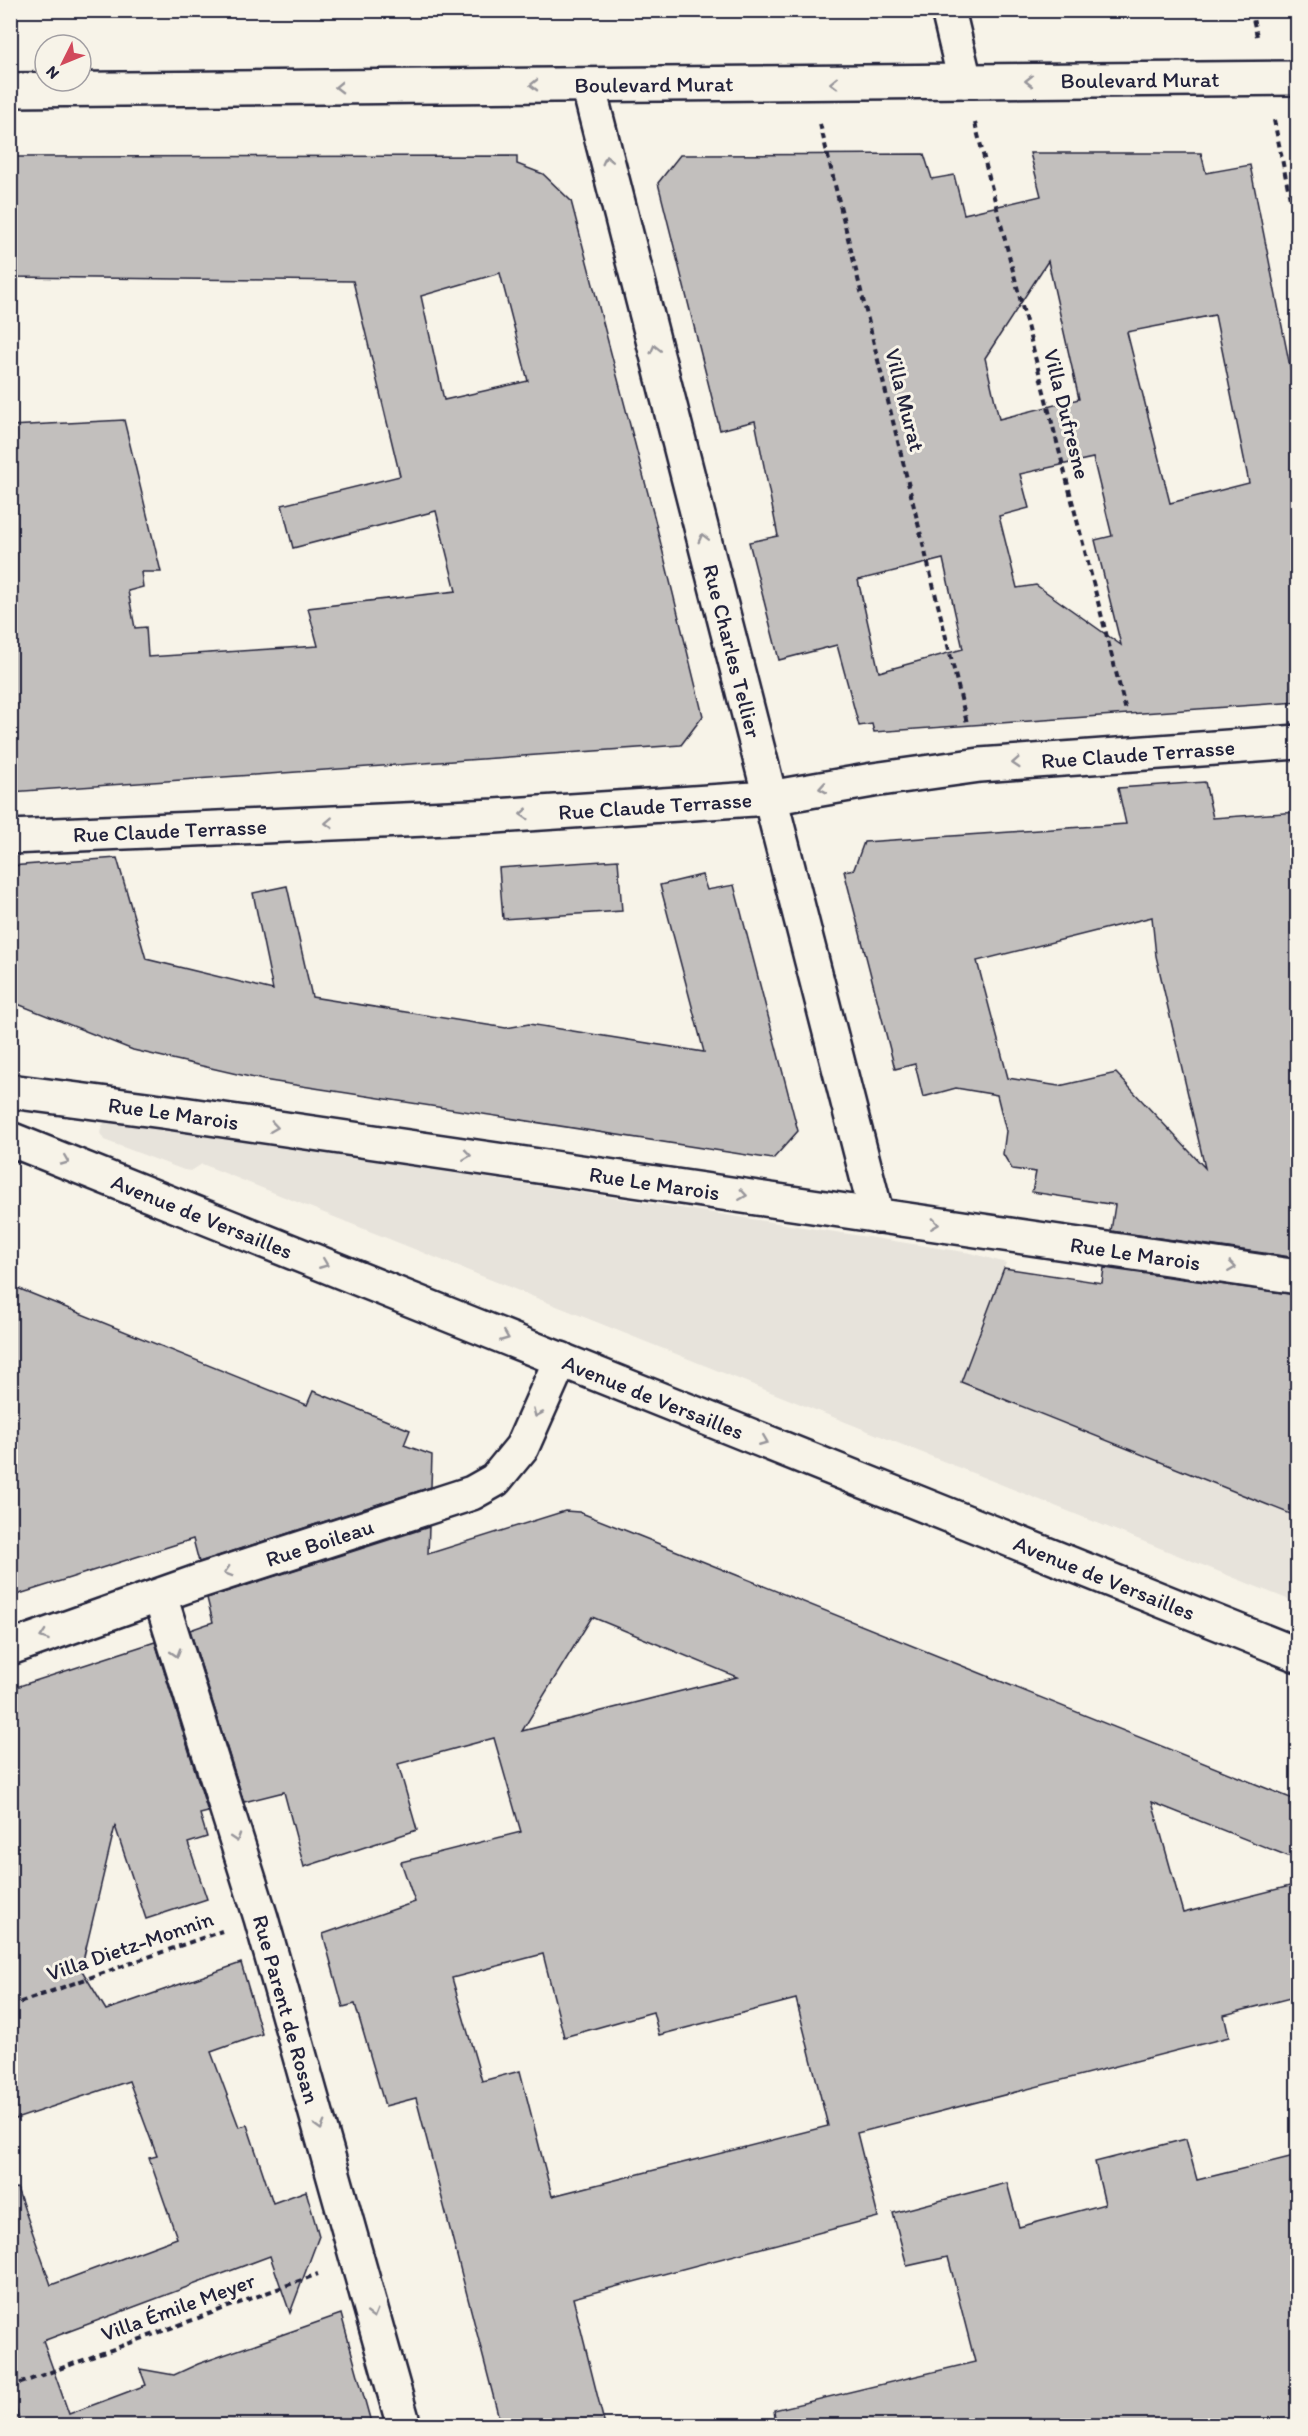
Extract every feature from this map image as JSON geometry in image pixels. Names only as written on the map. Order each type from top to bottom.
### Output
[{"type":"street","points":[[948,10],[964,81]]},
{"type":"street","name":"Boulevard Murat","points":[[10,90],[1298,78]]},
{"type":"street","name":"Rue Charles Tellier","points":[[588,85],[877,1216]]},
{"type":"street","name":"Rue Claude Terrasse","points":[[10,837],[495,816],[769,798],[980,765],[1298,742]]},
{"type":"street","name":"Rue Le Marois","points":[[10,1091],[186,1114],[1298,1277]]},
{"type":"street","name":"Avenue de Versailles","points":[[10,1139],[1298,1655]]},
{"type":"street","name":"Rue Boileau","points":[[10,1648],[160,1596],[472,1494],[495,1479],[522,1447],[561,1359]]},
{"type":"street","name":"Rue Parent de Rosan","points":[[160,1596],[261,1918],[404,2426]]},
{"type":"path","points":[[1265,79],[1298,237]]},
{"type":"path","name":"Villa Dufresne","points":[[964,81],[1137,754]]},
{"type":"path","name":"Villa Murat","points":[[810,83],[968,725]]},
{"type":"path","name":"Villa Dietz-Monnin","points":[[10,2006],[261,1918]]},
{"type":"path","name":"Villa Émile Meyer","points":[[10,2387],[357,2258]]},
{"type":"shaded area","points":[[112,1120],[971,1253],[1006,1263],[961,1382],[1297,1517],[1297,1603],[202,1164],[191,1171],[184,1170],[104,1140],[100,1133],[102,1126],[106,1121]]},
{"type":"building","points":[[1030,153],[1201,153],[1206,173],[1250,165],[1298,407],[1298,702],[874,732],[872,724],[859,726],[837,645],[779,660],[749,542],[778,536],[755,421],[720,430],[658,183],[680,155],[924,154],[932,179],[954,175],[964,214],[1041,196]],"holes":[[[1048,261],[1079,399],[999,419],[985,358]],[[1215,315],[1249,483],[1170,503],[1127,332]],[[1093,458],[1112,536],[1095,540],[1121,645],[1036,585],[1017,588],[999,516],[1029,508],[1020,474]],[[943,559],[963,649],[879,672],[858,580]]]},
{"type":"building","points":[[517,156],[517,164],[543,174],[571,201],[655,520],[703,716],[681,745],[10,792],[10,426],[124,420],[161,572],[141,572],[143,587],[128,591],[135,628],[146,627],[148,657],[318,646],[308,608],[456,591],[436,511],[293,548],[282,505],[400,476],[353,281],[10,277],[10,157]],"holes":[[[500,273],[528,381],[444,400],[421,296]]]},
{"type":"building","points":[[1205,782],[1213,818],[1298,812],[1298,1258],[1111,1231],[1115,1205],[1032,1192],[1036,1172],[1012,1169],[1003,1154],[1006,1131],[997,1095],[956,1088],[923,1097],[915,1064],[895,1069],[844,871],[854,869],[864,842],[1126,824],[1118,788]],"holes":[[[1152,917],[1156,956],[1205,1168],[1116,1073],[1059,1086],[1008,1078],[977,961]]]},
{"type":"building","points":[[117,858],[146,959],[273,990],[253,893],[287,886],[312,997],[506,1028],[529,1024],[704,1052],[660,885],[702,875],[707,890],[734,885],[798,1131],[773,1159],[263,1080],[133,1050],[10,1001],[10,866]]},
{"type":"building","points":[[618,860],[622,911],[503,919],[499,868]]},
{"type":"building","points":[[1004,1268],[1102,1283],[1104,1268],[1298,1295],[1298,1517],[961,1382]]},
{"type":"building","points":[[10,1285],[307,1405],[313,1391],[410,1430],[404,1445],[432,1455],[431,1487],[199,1562],[193,1539],[10,1597]]},
{"type":"building","points":[[565,1511],[579,1512],[1298,1801],[1298,1860],[1152,1802],[1183,1913],[1298,1884],[1298,1996],[1224,2015],[1229,2037],[857,2133],[878,2217],[573,2298],[605,2426],[501,2426],[416,2098],[385,2106],[355,2004],[343,2007],[323,1934],[415,1902],[401,1862],[521,1832],[494,1738],[398,1764],[417,1830],[304,1867],[284,1792],[244,1802],[190,1630],[213,1622],[207,1598],[429,1527],[428,1554]],"holes":[[[592,1617],[737,1677],[522,1731]],[[543,1954],[564,2037],[653,2012],[659,2035],[796,1999],[828,2126],[552,2196],[520,2071],[482,2081],[452,1978]]]},
{"type":"building","points":[[155,1642],[208,1812],[200,1814],[207,1837],[188,1843],[207,1899],[146,1919],[115,1826],[81,1969],[106,2010],[241,1963],[262,2034],[211,2052],[239,2127],[247,2125],[273,2203],[306,2191],[319,2236],[290,2313],[270,2256],[43,2341],[69,2414],[146,2385],[140,2369],[174,2375],[198,2364],[341,2314],[372,2426],[21,2426],[10,2389],[10,2189],[17,2188],[51,2285],[177,2238],[149,2158],[157,2156],[129,2081],[10,2121],[10,1689]]},
{"type":"building","points":[[1186,2139],[1197,2180],[1298,2155],[1298,2426],[776,2426],[774,2410],[975,2362],[948,2257],[907,2266],[893,2213],[1007,2183],[1019,2227],[1105,2204],[1095,2162]]}]
